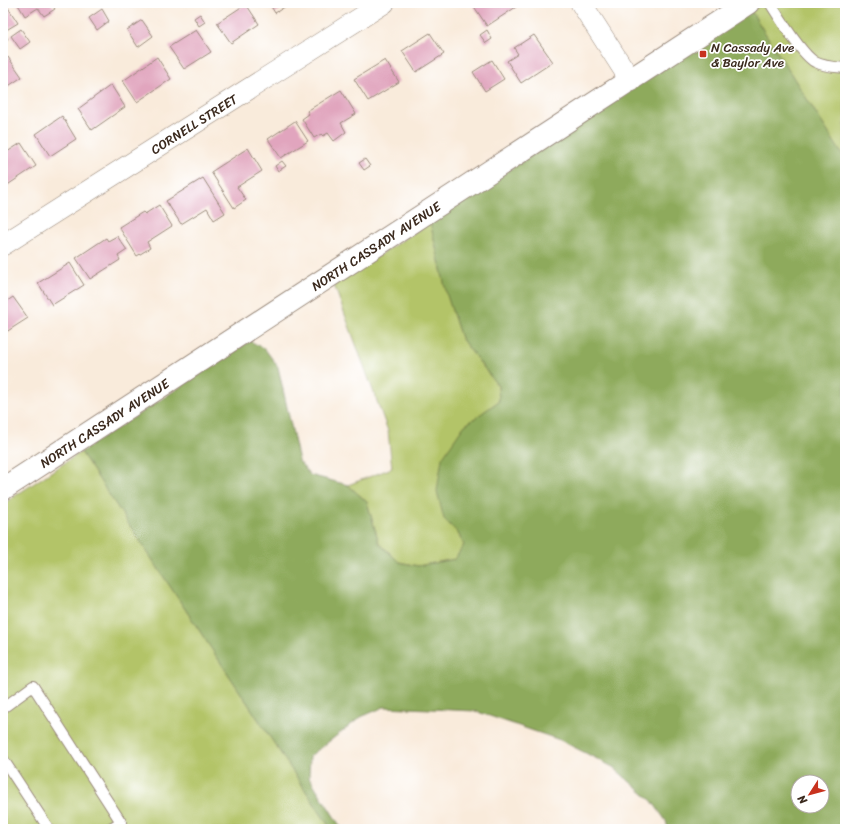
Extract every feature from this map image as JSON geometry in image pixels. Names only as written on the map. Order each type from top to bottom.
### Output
[{"type":"main road","name":"NORTH CASSADY AVENUE","points":[[3,489],[631,81],[748,3]]},
{"type":"street","name":"CORNELL STREET","points":[[3,245],[384,3]]},
{"type":"street","points":[[581,3],[631,81]]},
{"type":"lane","points":[[770,3],[791,36],[814,61],[828,67],[845,68]]},
{"type":"lane","points":[[3,708],[33,686],[121,822],[109,829]]},
{"type":"lane","points":[[3,759],[49,829]]},
{"type":"green space","points":[[764,3],[845,3],[845,159],[751,11]]},
{"type":"green space","points":[[751,11],[845,159],[845,829],[668,829],[666,821],[652,801],[613,767],[560,740],[475,711],[384,707],[361,717],[310,756],[309,777],[342,829],[331,829],[81,452],[250,341],[265,349],[278,367],[299,461],[310,475],[348,485],[367,502],[379,543],[399,562],[418,566],[455,559],[464,545],[458,533],[444,519],[437,491],[442,458],[464,426],[499,401],[498,386],[461,338],[447,295],[430,222]]},
{"type":"green space","points":[[430,222],[447,295],[461,338],[498,386],[499,401],[464,426],[444,519],[458,533],[464,545],[455,559],[418,566],[399,562],[379,543],[367,502],[348,485],[392,468],[388,431],[334,285]]},
{"type":"green space","points":[[81,452],[331,829],[3,829],[3,504]]},
{"type":"building","points":[[3,3],[5,3],[18,23],[3,32]]},
{"type":"building","points":[[17,3],[51,3],[55,9],[44,16],[38,8],[25,16]]},
{"type":"building","points":[[269,3],[291,3],[275,13]]},
{"type":"building","points":[[476,3],[513,3],[516,7],[487,26],[473,5]]},
{"type":"building","points":[[246,4],[259,24],[231,43],[217,23]]},
{"type":"building","points":[[102,9],[109,21],[97,30],[89,18]]},
{"type":"building","points":[[200,14],[205,22],[199,26],[194,18]]},
{"type":"building","points":[[142,20],[153,36],[138,47],[127,30]]},
{"type":"building","points":[[21,29],[30,42],[20,49],[11,36]]},
{"type":"building","points":[[196,30],[211,52],[184,69],[169,47]]},
{"type":"building","points":[[487,30],[492,39],[486,43],[480,35]]},
{"type":"building","points":[[3,32],[8,39],[3,42]]},
{"type":"building","points":[[430,33],[444,54],[416,72],[402,51]]},
{"type":"building","points":[[534,35],[553,62],[521,83],[507,61],[518,54],[514,48]]},
{"type":"building","points":[[8,57],[22,77],[4,89],[3,61]]},
{"type":"building","points":[[157,57],[171,79],[137,102],[123,81]]},
{"type":"building","points":[[385,60],[399,82],[368,101],[354,79]]},
{"type":"building","points":[[492,60],[504,79],[485,91],[473,72]]},
{"type":"building","points":[[111,85],[125,107],[92,130],[78,109]]},
{"type":"building","points":[[341,90],[356,114],[341,123],[346,132],[334,141],[328,133],[323,136],[321,134],[314,138],[302,119],[309,114],[307,111]]},
{"type":"building","points":[[62,116],[76,139],[50,156],[36,134]]},
{"type":"building","points":[[295,121],[308,141],[281,158],[268,139]]},
{"type":"building","points":[[21,143],[36,166],[3,188],[4,154]]},
{"type":"building","points":[[248,148],[262,171],[237,187],[246,200],[234,208],[211,172]]},
{"type":"building","points":[[365,159],[370,166],[364,170],[359,163]]},
{"type":"building","points":[[282,161],[286,166],[278,171],[275,166]]},
{"type":"building","points":[[203,178],[225,213],[214,220],[207,208],[181,224],[166,201]]},
{"type":"building","points":[[159,205],[172,226],[147,242],[150,248],[137,256],[119,227],[143,212],[145,214]]},
{"type":"building","points":[[117,236],[127,250],[118,256],[120,260],[90,279],[76,258],[106,238],[108,241]]},
{"type":"building","points":[[70,263],[84,285],[52,305],[38,283]]},
{"type":"building","points":[[13,297],[28,318],[3,334],[3,304]]},
{"type":"place","name":"N Cassady Ave & Baylor Ave","points":[[703,54]]}]
